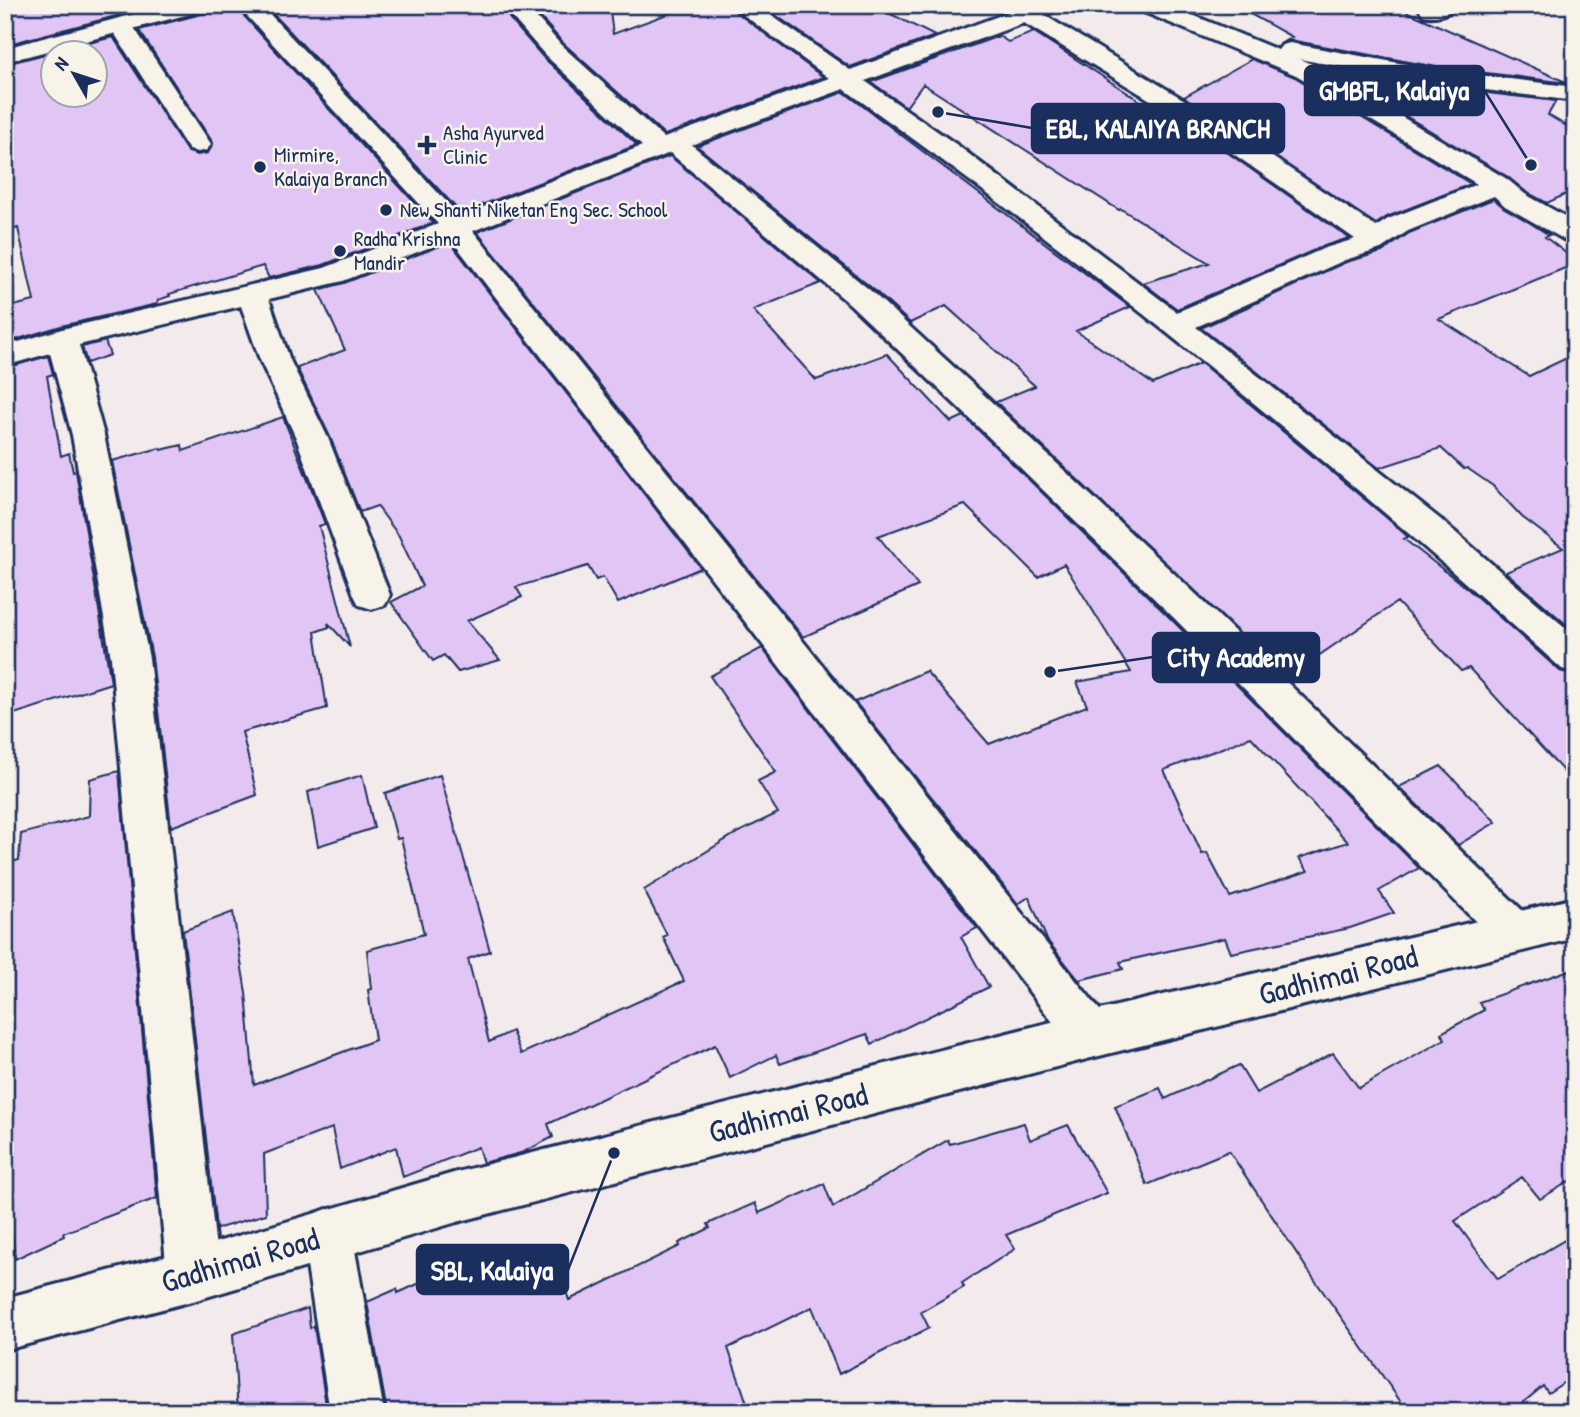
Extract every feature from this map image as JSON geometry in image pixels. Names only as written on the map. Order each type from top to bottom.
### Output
[{"type":"street","points":[[5,55],[197,5]]},
{"type":"street","points":[[248,5],[457,229],[1091,1035]]},
{"type":"street","points":[[741,5],[848,78],[1174,325],[1428,528],[1575,659]]},
{"type":"street","points":[[1147,5],[1305,70],[1575,234]]},
{"type":"street","points":[[5,356],[62,339],[333,275],[667,146],[1039,9],[1376,240]]},
{"type":"street","points":[[523,16],[554,50],[667,146],[861,298],[1187,608],[1515,932]]},
{"type":"street","points":[[121,25],[198,144]]},
{"type":"street","points":[[1237,40],[1437,77],[1575,94]]},
{"type":"street","points":[[1174,325],[1335,254],[1376,240],[1398,225],[1498,185]]},
{"type":"street","points":[[252,294],[275,360],[312,438],[372,595]]},
{"type":"street","points":[[62,339],[88,435],[130,658],[193,1275]]},
{"type":"street","name":"Gadhimai Road","points":[[5,1324],[193,1275],[457,1196],[1091,1035],[1575,918]]},
{"type":"street","points":[[327,1234],[357,1412]]},
{"type":"building","points":[[5,5],[158,5],[5,45]]},
{"type":"building","points":[[210,5],[234,5],[433,223],[323,265],[269,278],[263,266],[169,294],[170,296],[158,300],[157,304],[61,326],[5,343],[5,308],[34,301],[18,228],[5,232],[5,64],[38,56],[38,108],[108,108],[108,38],[113,37],[187,151],[197,155],[208,153],[213,143],[139,30],[206,13]]},
{"type":"building","points":[[265,5],[609,5],[613,34],[692,5],[727,5],[823,77],[665,135],[563,43],[533,9],[515,8],[509,18],[543,57],[637,145],[461,213]]},
{"type":"building","points":[[761,5],[873,5],[935,36],[850,67]]},
{"type":"building","points":[[1234,5],[1392,5],[1568,83],[1437,67],[1290,40],[1283,42],[1292,37]]},
{"type":"building","points":[[1034,32],[1154,110],[1159,108],[1197,131],[1349,238],[1324,246],[1177,309],[1143,283],[1209,263],[1119,210],[923,84],[906,107],[871,82],[999,36],[1008,42]]},
{"type":"building","points":[[1252,59],[1295,77],[1471,184],[1387,217],[1376,224],[1184,97]]},
{"type":"building","points":[[1320,65],[1437,87],[1556,101],[1548,115],[1575,131],[1575,190],[1547,203]]},
{"type":"building","points":[[844,92],[1130,307],[1076,331],[1153,384],[1201,363],[1387,518],[1408,537],[1404,539],[1468,589],[1560,671],[1575,675],[1575,784],[1469,668],[1461,671],[1397,602],[1286,678],[996,402],[1035,386],[946,306],[910,323],[873,289],[697,146]]},
{"type":"building","points":[[670,156],[821,283],[753,310],[816,380],[887,354],[951,422],[964,416],[1419,868],[1379,891],[1394,913],[1350,928],[1231,953],[1225,938],[1120,962],[1123,969],[1079,980],[1047,940],[1029,897],[1018,904],[855,702],[926,671],[989,744],[1087,706],[1077,682],[1131,672],[1064,564],[1038,577],[965,505],[878,536],[918,586],[803,637],[477,232]],"holes":[[[1251,737],[1348,842],[1299,858],[1308,871],[1230,897],[1207,853],[1202,854],[1164,770]]]},
{"type":"building","points":[[1493,199],[1549,235],[1545,237],[1575,260],[1575,264],[1439,319],[1529,376],[1575,354],[1575,632],[1506,572],[1563,548],[1522,517],[1493,486],[1467,468],[1464,469],[1441,448],[1379,468],[1201,328],[1346,262],[1382,252],[1409,233]]},
{"type":"building","points":[[450,242],[701,568],[618,603],[603,577],[596,580],[588,566],[516,587],[522,597],[467,621],[500,660],[458,672],[444,655],[433,661],[391,602],[422,586],[399,536],[377,506],[360,512],[330,437],[297,368],[345,350],[318,290],[344,283]]},
{"type":"building","points":[[105,341],[110,355],[87,363],[82,347]]},
{"type":"building","points":[[48,356],[53,374],[47,376],[61,456],[69,453],[73,472],[76,471],[111,683],[5,717],[5,368]]},
{"type":"building","points":[[283,417],[325,524],[319,526],[350,647],[328,623],[329,627],[315,632],[327,708],[242,732],[257,795],[171,827],[152,657],[112,461],[160,448],[161,450],[182,445],[183,451]]},
{"type":"building","points":[[762,648],[977,928],[961,937],[989,987],[872,1044],[867,1034],[780,1064],[776,1055],[730,1078],[715,1045],[548,1124],[553,1137],[524,1152],[483,1163],[478,1147],[403,1177],[396,1147],[340,1169],[332,1128],[264,1154],[266,1214],[216,1229],[183,931],[233,912],[246,993],[254,1085],[375,1040],[368,990],[371,989],[367,950],[424,934],[401,838],[397,839],[385,793],[440,775],[490,951],[468,959],[489,1042],[512,1031],[521,1054],[684,981],[663,937],[667,935],[644,890],[735,834],[778,813],[758,781],[776,772],[710,676]]},
{"type":"building","points":[[1441,766],[1496,822],[1458,845],[1399,787]]},
{"type":"building","points":[[119,771],[157,1198],[63,1233],[64,1236],[15,1259],[5,1170],[5,864],[19,860],[21,834],[89,816],[90,779]]},
{"type":"building","points":[[362,775],[374,828],[318,846],[308,792]]},
{"type":"building","points":[[1575,968],[1575,1178],[1540,1199],[1522,1177],[1455,1221],[1498,1279],[1575,1234],[1575,1375],[1548,1393],[1543,1386],[1512,1412],[1408,1412],[1307,1269],[1229,1151],[1147,1185],[1115,1106],[1160,1088],[1165,1099],[1239,1065],[1256,1093],[1333,1053],[1359,1088],[1445,1039],[1441,1033],[1484,1010],[1479,1002]]},
{"type":"building","points":[[1024,1123],[1030,1140],[1068,1125],[1107,1193],[1006,1235],[1015,1249],[962,1283],[964,1287],[921,1312],[929,1328],[839,1374],[812,1307],[728,1348],[750,1412],[387,1412],[367,1302],[397,1289],[398,1293],[453,1268],[456,1282],[516,1253],[520,1266],[552,1250],[569,1300],[680,1246],[679,1243],[710,1228],[708,1224],[755,1203],[759,1213],[824,1184],[833,1207],[948,1140],[950,1144]]},
{"type":"building","points":[[308,1308],[310,1328],[314,1326],[327,1412],[238,1412],[233,1334]]},
{"type":"place","name":"EBL, KALAIYA BRANCH","points":[[938,112]]},
{"type":"place","name":"Asha Ayurved Clinic","points":[[427,145]]},
{"type":"place","name":"GMBFL, Kalaiya","points":[[1531,165]]},
{"type":"place","name":"Mirmire, Kalaiya Branch","points":[[260,167]]},
{"type":"place","name":"New Shanti Niketan Eng Sec. School","points":[[386,210]]},
{"type":"place","name":"Radha Krishna Mandir","points":[[340,251]]},
{"type":"place","name":"City Academy","points":[[1050,672]]},
{"type":"place","name":"SBL, Kalaiya","points":[[614,1153]]}]
